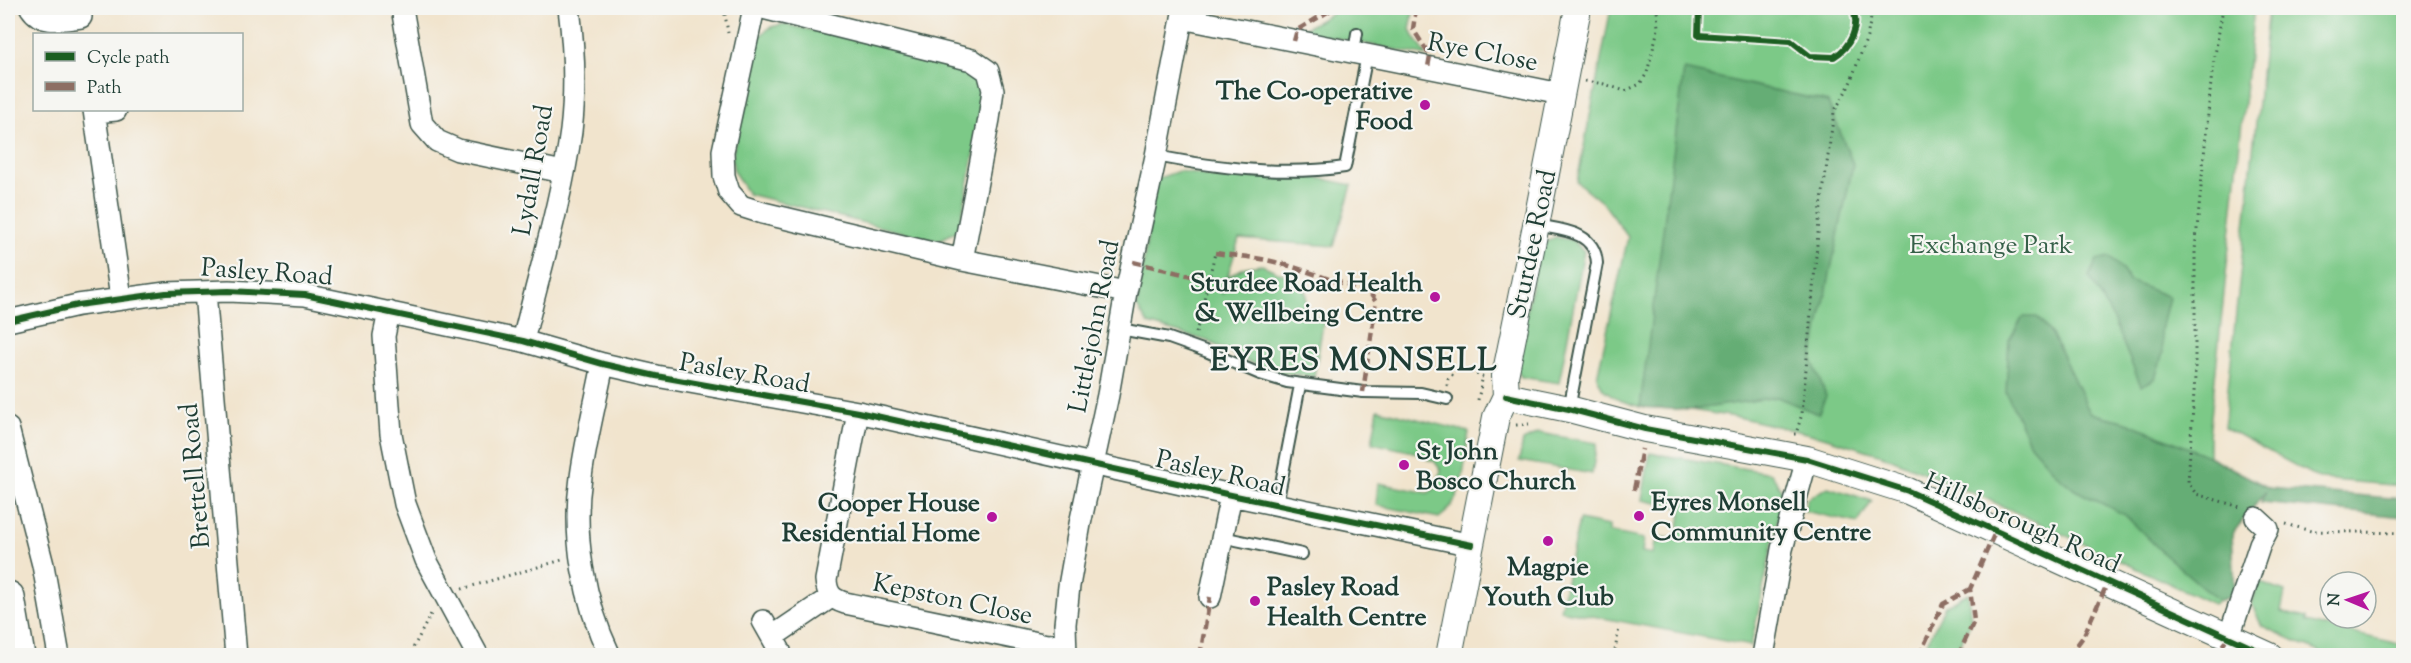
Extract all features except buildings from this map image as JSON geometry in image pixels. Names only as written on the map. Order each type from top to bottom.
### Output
[{"type":"highway","points":[[8,598],[18,656]]},
{"type":"street","points":[[32,8],[36,15],[51,20],[81,20]]},
{"type":"street","points":[[402,8],[422,124],[437,141],[458,150],[563,172]]},
{"type":"street","name":"Lydall Road","points":[[523,341],[571,130],[574,52],[569,8]]},
{"type":"street","points":[[754,8],[723,151],[724,176],[729,192],[741,206],[962,260],[1126,292]]},
{"type":"street","points":[[763,8],[972,60],[988,71],[993,90],[962,260]]},
{"type":"street","name":"Sturdee Road","points":[[1449,656],[1496,417],[1506,396],[1505,376],[1578,8]]},
{"type":"street","name":"Rye Close","points":[[1183,13],[1359,47],[1561,94]]},
{"type":"street","name":"Littlejohn Road","points":[[1066,650],[1070,586],[1126,292],[1156,156],[1183,13]]},
{"type":"street","points":[[101,111],[121,298]]},
{"type":"street","name":"Pasley Road","points":[[8,321],[121,298],[166,293],[256,291],[305,296],[523,341],[603,364],[858,412],[1093,462],[1231,495],[1472,545]]},
{"type":"street","name":"Brettell Road","points":[[205,292],[236,656]]},
{"type":"street","points":[[389,312],[384,336],[391,434],[405,504],[426,560],[474,654]]},
{"type":"street","points":[[603,364],[580,477],[578,527],[584,577],[598,630],[610,656]]},
{"type":"street","name":"Hillsborough Road","points":[[1506,396],[1645,429],[1807,459],[1919,496],[2270,656]]},
{"type":"street","points":[[772,636],[831,597],[826,590],[826,580],[858,412]]},
{"type":"street","points":[[8,429],[43,565],[59,656]]},
{"type":"street","points":[[1763,656],[1782,549],[1807,459]]},
{"type":"street","points":[[1210,597],[1231,495]]},
{"type":"street","points":[[2229,637],[2260,544],[2269,524]]},
{"type":"street","name":"Kepston Close","points":[[831,597],[845,603],[1066,650]]},
{"type":"lane","points":[[1156,156],[1227,169],[1327,170],[1345,168],[1359,47]]},
{"type":"lane","points":[[1536,225],[1570,231],[1583,237],[1592,244],[1596,253],[1597,263],[1569,410]]},
{"type":"lane","points":[[1120,329],[1169,338],[1260,374],[1300,385],[1363,392],[1421,393],[1447,399]]},
{"type":"lane","points":[[1277,504],[1300,385]]},
{"type":"lane","points":[[1222,537],[1302,554]]},
{"type":"path","points":[[1585,81],[1625,91],[1640,84],[1647,73],[1658,28],[1657,8]]},
{"type":"path","points":[[1785,432],[1796,434],[1802,414],[1819,222],[1834,112],[1849,86],[1867,38],[1873,8]]},
{"type":"path","points":[[2223,8],[2212,72],[2195,250],[2195,377],[2188,482],[2196,494],[2243,508],[2269,524],[2311,531],[2403,533]]},
{"type":"path","points":[[1193,347],[1215,253]]},
{"type":"path","points":[[1447,399],[1448,379],[1460,367],[1483,377]]},
{"type":"path","points":[[1516,425],[1529,424]]},
{"type":"path","points":[[406,656],[410,654],[438,602],[445,594],[581,554]]},
{"type":"path","points":[[1614,656],[1619,628]]},
{"type":"green space","points":[[1335,8],[1414,8],[1410,30],[1427,56],[1300,31],[1334,12]]},
{"type":"green space","name":"Exchange Park","points":[[1611,8],[2254,8],[2209,436],[2209,456],[2269,488],[2232,534],[2235,594],[2213,604],[1987,499],[1882,455],[1823,437],[1742,418],[1691,410],[1640,407],[1619,400],[1603,389],[1597,377],[1628,237],[1604,204],[1577,182]]},
{"type":"green space","points":[[2268,8],[2403,8],[2403,486],[2320,479],[2224,427]]},
{"type":"green space","points":[[783,24],[969,64],[980,76],[986,96],[959,230],[937,241],[748,194],[734,172],[732,157],[756,39],[771,27]]},
{"type":"green space","points":[[1684,70],[1828,102],[1853,164],[1812,360],[1826,396],[1818,414],[1777,397],[1691,410],[1640,407]]},
{"type":"green space","points":[[1179,171],[1224,179],[1275,176],[1314,177],[1352,185],[1334,246],[1239,239],[1222,295],[1229,276],[1245,267],[1262,265],[1297,280],[1306,293],[1307,315],[1324,318],[1314,377],[1273,371],[1244,360],[1208,341],[1148,324],[1137,307],[1156,179]]},
{"type":"green space","points":[[1555,237],[1572,240],[1584,251],[1559,383],[1521,377],[1515,367],[1540,246]]},
{"type":"green space","points":[[2109,257],[2121,268],[2129,281],[2169,297],[2161,330],[2163,353],[2155,379],[2141,386],[2112,317],[2089,276],[2097,260]]},
{"type":"green space","points":[[2023,317],[2037,317],[2053,336],[2090,413],[2127,422],[2208,456],[2269,488],[2403,499],[2403,517],[2261,503],[2266,491],[2232,534],[2235,594],[2219,601],[2163,553],[2125,515],[2075,490],[2059,477],[2030,444],[2006,392],[2009,340]]},
{"type":"green space","points":[[1378,409],[1469,432],[1459,491],[1448,510],[1439,518],[1376,505],[1378,483],[1428,493],[1436,488],[1441,470],[1434,461],[1426,459],[1427,455],[1372,443]]},
{"type":"green space","points":[[1539,433],[1597,443],[1592,474],[1519,461],[1523,441]]},
{"type":"green space","points":[[1650,453],[1771,473],[1783,493],[1751,646],[1560,610],[1579,520],[1609,526],[1609,532],[1644,539],[1642,552],[1653,554],[1655,542],[1659,543],[1661,537],[1677,539],[1682,508],[1642,500]]},
{"type":"green space","points":[[1828,487],[1872,501],[1858,523],[1804,511],[1807,499]]},
{"type":"green space","points":[[2258,582],[2285,592],[2281,612],[2306,618],[2306,622],[2318,625],[2318,630],[2340,630],[2403,645],[2403,655],[2326,655],[2262,626],[2252,605]]},
{"type":"green space","points":[[1968,593],[1971,621],[1955,655],[1921,655],[1945,606]]},
{"type":"marked path","points":[[1294,41],[1297,30],[1331,8]]},
{"type":"marked path","points":[[1416,8],[1413,29],[1430,56],[1428,67]]},
{"type":"marked path","points":[[1215,253],[1275,262],[1368,290],[1376,302],[1363,392]]},
{"type":"marked path","points":[[1133,262],[1208,280]]},
{"type":"marked path","points":[[1634,490],[1642,449]]},
{"type":"marked path","points":[[1958,656],[1974,621],[1970,589],[1996,530]]},
{"type":"marked path","points":[[2069,656],[2083,637],[2108,582]]},
{"type":"marked path","points":[[1919,656],[1943,604],[1970,589]]},
{"type":"marked path","points":[[1200,656],[1210,597]]},
{"type":"marked path","points":[[2214,656],[2229,637]]},
{"type":"marked path","points":[[2046,656],[2059,652],[2069,656]]},
{"type":"cycle path","points":[[1699,8],[1698,35],[1791,41],[1810,56],[1834,57],[1845,48],[1852,36],[1855,22],[1852,8]]},
{"type":"cycle path","points":[[8,321],[78,305],[166,293],[229,291],[305,295],[523,341],[603,364],[656,376],[858,412],[1231,495],[1472,545]]},
{"type":"cycle path","points":[[1506,396],[1569,409],[1645,429],[1807,459],[1908,491],[2270,656]]},
{"type":"place","name":"The Co-operative Food","points":[[1425,105]]},
{"type":"place","name":"Sturdee Road Health & Wellbeing Centre","points":[[1435,297]]},
{"type":"place","name":"St John Bosco Church","points":[[1404,465]]},
{"type":"place","name":"Eyres Monsell Community Centre","points":[[1639,516]]},
{"type":"place","name":"Cooper House Residential Home","points":[[992,517]]},
{"type":"place","name":"Magpie Youth Club","points":[[1548,541]]},
{"type":"place","name":"Pasley Road Health Centre","points":[[1255,601]]},
{"type":"district","name":"EYRES MONSELL","points":[[1354,359]]}]
